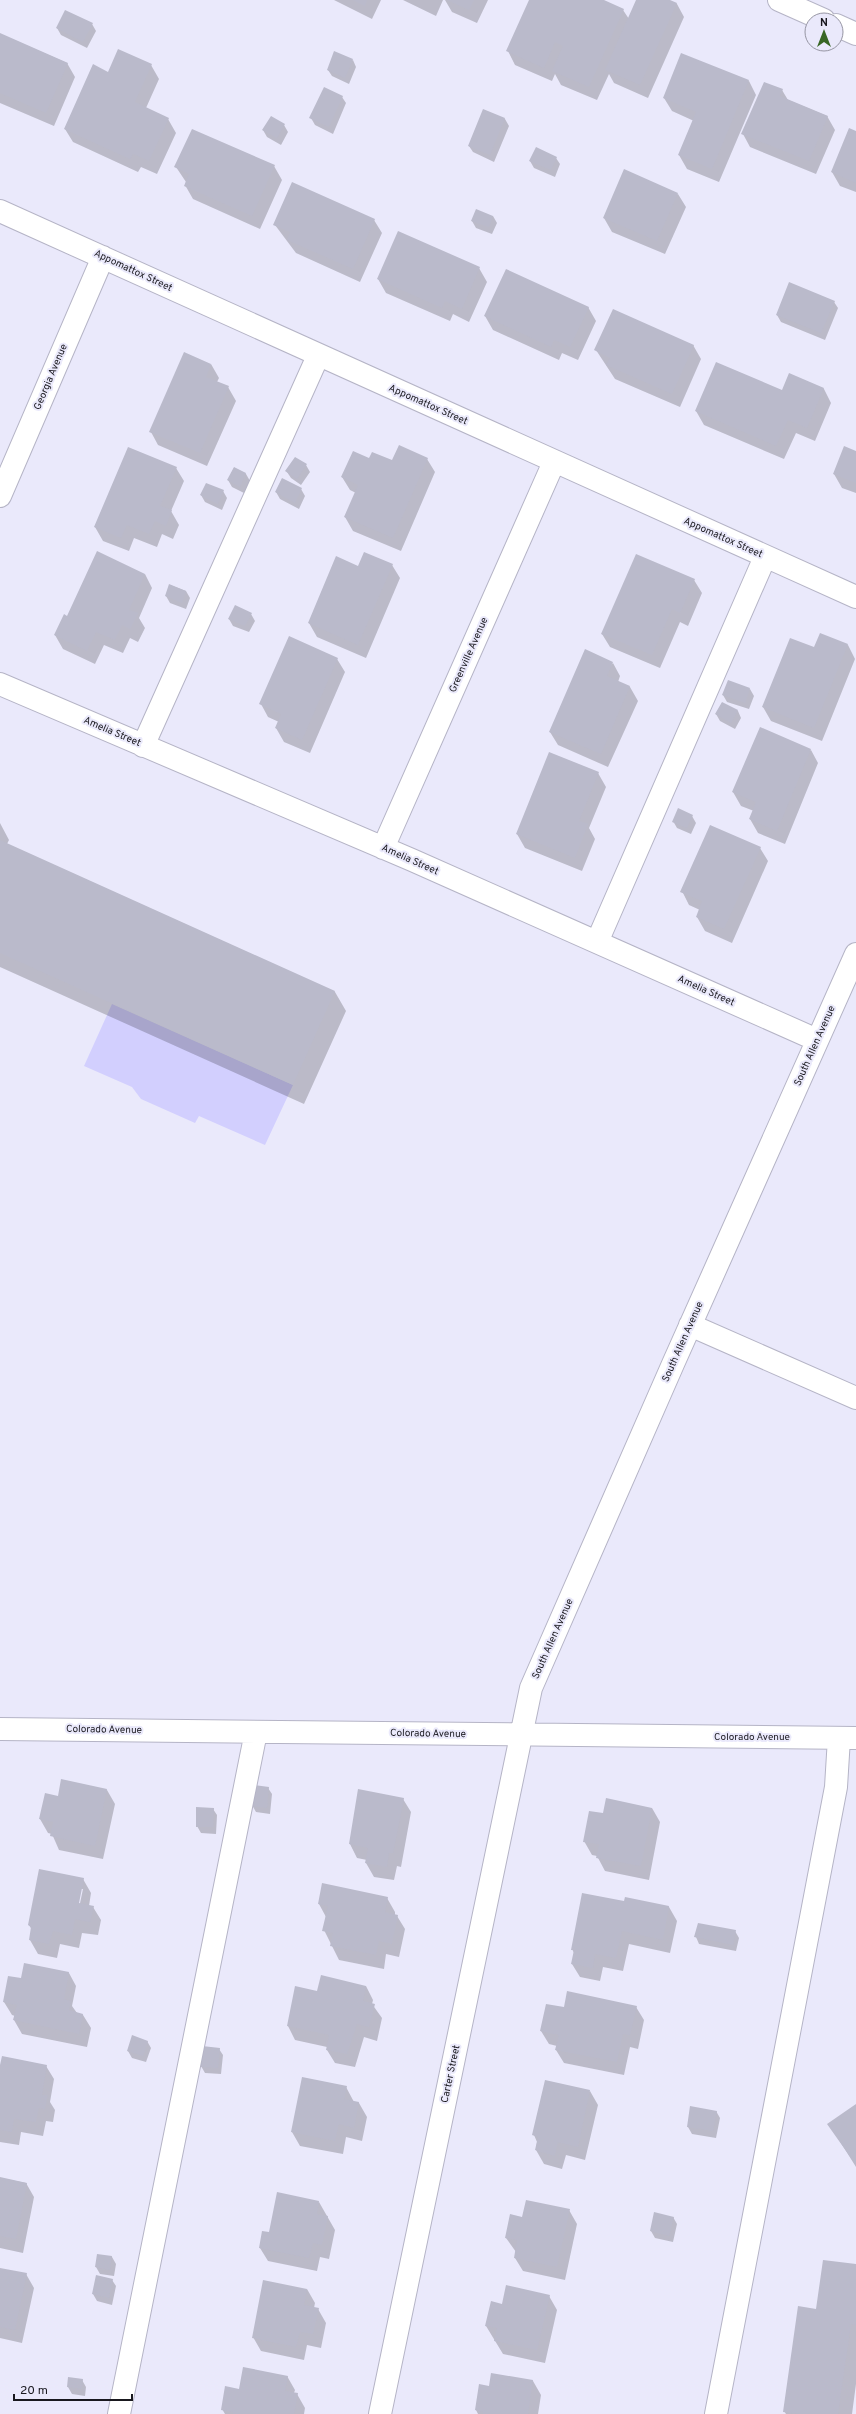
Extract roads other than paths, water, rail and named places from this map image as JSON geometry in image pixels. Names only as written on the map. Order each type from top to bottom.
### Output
[{"type":"street","points":[[779,0],[806,12]]},
{"type":"street","points":[[844,29],[856,34]]},
{"type":"street","name":"Appomattox Street","points":[[0,211],[318,356],[856,597]]},
{"type":"street","name":"Georgia Avenue","points":[[0,496],[103,257]]},
{"type":"street","points":[[143,746],[318,356]]},
{"type":"street","name":"Greenville Avenue","points":[[383,848],[554,462]]},
{"type":"street","points":[[596,942],[765,556]]},
{"type":"street","name":"Amelia Street","points":[[0,684],[383,848],[818,1040]]},
{"type":"street","name":"South Allen Avenue","points":[[521,1735],[531,1688],[690,1325],[856,954]]},
{"type":"street","points":[[690,1325],[856,1398]]},
{"type":"street","name":"Colorado Avenue","points":[[0,1729],[847,1738]]},
{"type":"street","points":[[119,2414],[256,1732]]},
{"type":"street","name":"Carter Street","points":[[380,2414],[521,1735]]},
{"type":"street","points":[[716,2414],[836,1787],[847,1738]]}]
